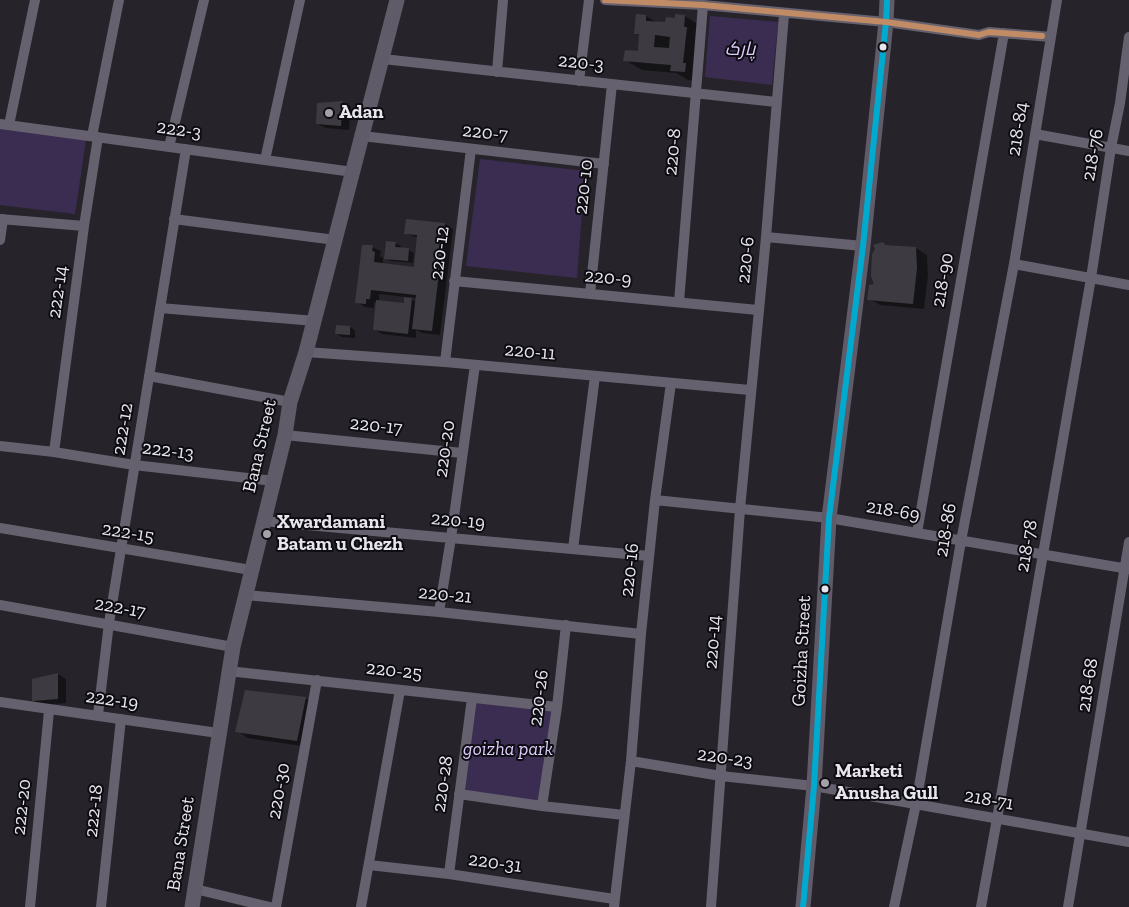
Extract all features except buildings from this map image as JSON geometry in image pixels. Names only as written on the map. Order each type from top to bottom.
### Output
[{"type":"street","points":[[5,124],[36,0]]},
{"type":"street","name":"222-14","points":[[54,452],[95,136],[119,0]]},
{"type":"street","points":[[169,147],[204,0]]},
{"type":"street","points":[[265,160],[300,0]]},
{"type":"street","name":"Bana Street","points":[[192,907],[233,647],[285,435],[290,402],[306,352],[397,0]]},
{"type":"street","points":[[497,72],[502,0]]},
{"type":"street","points":[[579,80],[589,0]]},
{"type":"street","points":[[605,0],[703,5],[886,22],[979,35],[989,32],[1051,37]]},
{"type":"street","name":"Goizha Street","points":[[802,907],[814,786],[829,518],[863,246],[887,0]]},
{"type":"street","name":"218-84","points":[[1014,264],[1057,0]]},
{"type":"street","name":"220-8","points":[[678,302],[703,5]]},
{"type":"street","name":"220-6","points":[[740,509],[766,237],[784,14]]},
{"type":"street","name":"218-90","points":[[917,533],[1004,33]]},
{"type":"street","name":"218-76","points":[[1091,278],[1129,37]]},
{"type":"street","name":"220-3","points":[[383,59],[776,102]]},
{"type":"street","name":"220-10","points":[[590,294],[612,84]]},
{"type":"street","points":[[1120,103],[1129,92]]},
{"type":"street","name":"222-3","points":[[5,124],[353,172]]},
{"type":"street","points":[[1035,134],[1129,151]]},
{"type":"street","name":"220-7","points":[[362,136],[604,164]]},
{"type":"street","name":"222-12","points":[[98,715],[109,623],[186,149]]},
{"type":"street","name":"220-12","points":[[445,362],[471,149]]},
{"type":"street","points":[[0,240],[1,219],[84,226]]},
{"type":"street","points":[[174,219],[335,240]]},
{"type":"street","points":[[766,237],[863,246]]},
{"type":"street","points":[[1014,264],[1129,285]]},
{"type":"street","name":"218-86","points":[[894,907],[916,804],[961,541],[1014,264]]},
{"type":"street","name":"218-78","points":[[981,907],[998,819],[1091,278]]},
{"type":"street","name":"220-9","points":[[454,281],[758,310]]},
{"type":"street","points":[[160,308],[314,320]]},
{"type":"street","name":"220-11","points":[[306,352],[445,362],[750,390]]},
{"type":"street","name":"220-20","points":[[439,612],[475,365]]},
{"type":"street","points":[[149,376],[290,402]]},
{"type":"street","points":[[573,549],[595,376]]},
{"type":"street","name":"220-16","points":[[614,903],[631,761],[641,634],[655,500],[671,383]]},
{"type":"street","name":"220-17","points":[[285,435],[462,453]]},
{"type":"street","name":"222-13","points":[[0,446],[54,452],[134,465],[274,481]]},
{"type":"street","name":"218-69","points":[[655,500],[829,518],[1127,569]]},
{"type":"street","name":"220-14","points":[[711,907],[740,509]]},
{"type":"street","name":"220-19","points":[[263,521],[649,556]]},
{"type":"street","name":"222-15","points":[[0,528],[121,550],[251,570]]},
{"type":"street","name":"218-68","points":[[1068,907],[1127,569],[1129,542]]},
{"type":"street","name":"220-21","points":[[245,595],[566,624],[641,634]]},
{"type":"street","name":"222-17","points":[[0,605],[109,623],[233,647]]},
{"type":"street","name":"220-26","points":[[542,806],[557,707],[566,624]]},
{"type":"street","name":"220-25","points":[[228,671],[557,707]]},
{"type":"street","name":"220-30","points":[[276,907],[318,680]]},
{"type":"street","points":[[361,907],[400,690]]},
{"type":"street","name":"220-28","points":[[449,874],[472,698]]},
{"type":"street","name":"222-19","points":[[0,702],[49,711],[98,715],[218,733]]},
{"type":"street","name":"222-20","points":[[30,907],[49,711]]},
{"type":"street","name":"222-18","points":[[101,907],[120,719]]},
{"type":"street","name":"220-23","points":[[631,761],[721,776],[814,786]]},
{"type":"street","name":"218-71","points":[[814,786],[1129,842]]},
{"type":"street","points":[[459,794],[624,815]]},
{"type":"street","name":"220-31","points":[[370,864],[449,874],[614,903]]},
{"type":"street","points":[[195,889],[270,907]]},
{"type":"green space","name":"پارک","points":[[710,16],[778,22],[772,85],[705,77]]},
{"type":"green space","points":[[0,128],[86,140],[75,214],[0,205]]},
{"type":"green space","points":[[480,159],[585,171],[577,278],[466,266]]},
{"type":"green space","name":"goizha park","points":[[472,698],[557,707],[542,806],[459,794]]},
{"type":"transit line","points":[[605,0],[703,5],[886,22],[979,35],[989,32],[1042,36]]},
{"type":"transit line","points":[[803,907],[814,786],[829,518],[863,246],[887,0]]},
{"type":"place","name":"Adan","points":[[329,113]]},
{"type":"place","name":"Xwardamani Batam u Chezh","points":[[267,534]]},
{"type":"place","name":"Marketi Anusha Gull","points":[[825,783]]}]
